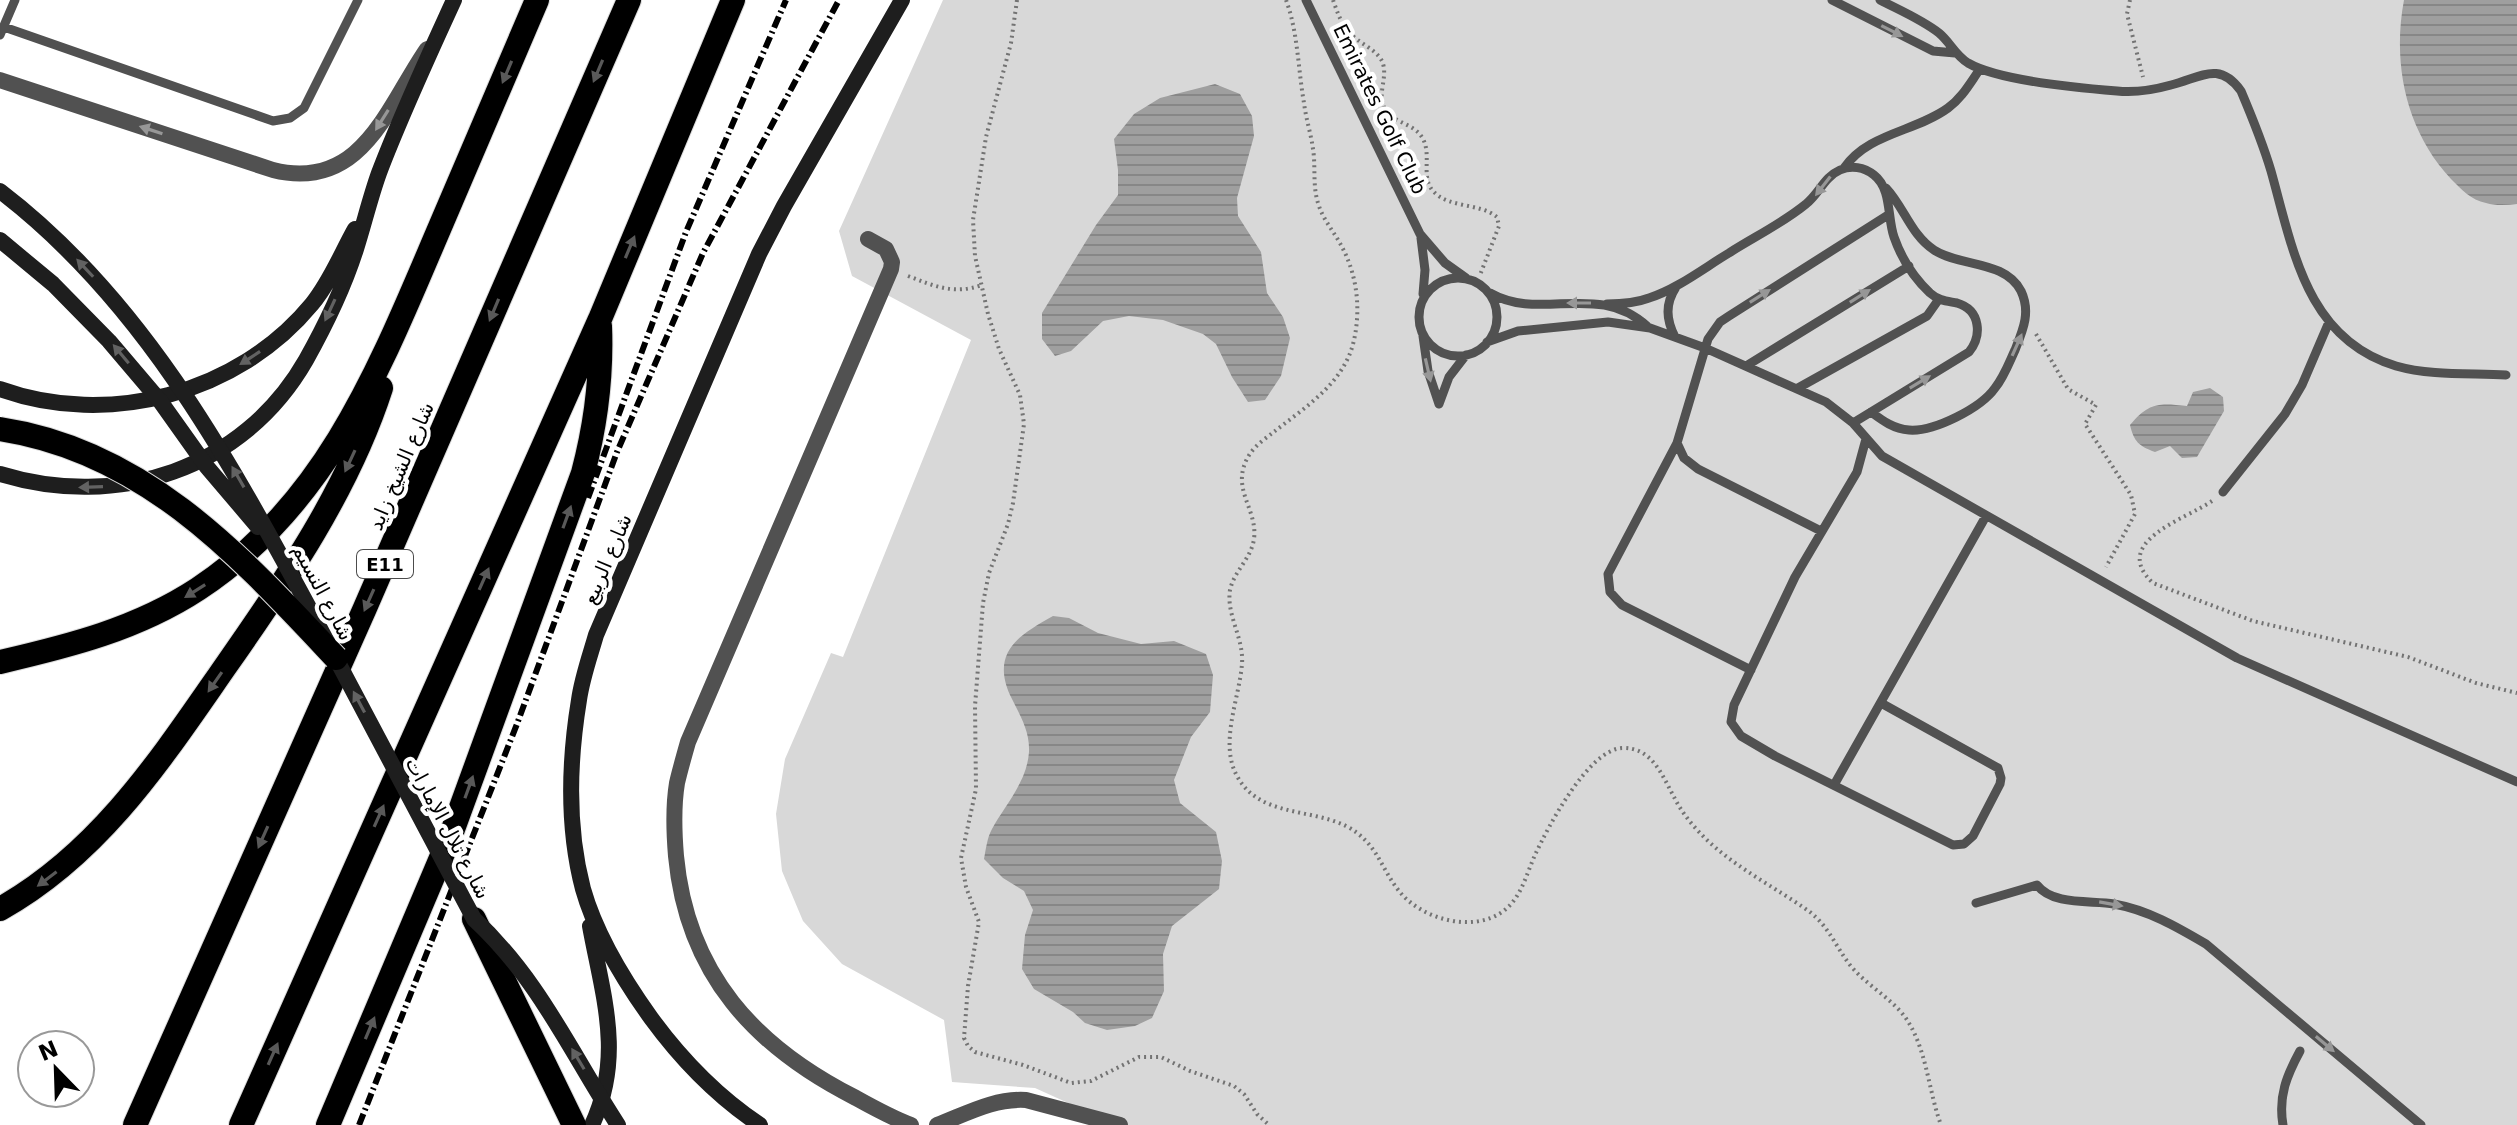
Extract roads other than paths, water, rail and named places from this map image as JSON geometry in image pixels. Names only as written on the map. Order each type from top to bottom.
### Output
[{"type":"highway","points":[[0,662],[84,642],[141,620],[195,591],[244,555],[288,511],[325,463],[394,335],[537,0]]},
{"type":"highway","name":"شارع الشيخ زايد","points":[[135,1125],[372,594],[629,0]]},
{"type":"highway","points":[[241,1125],[600,319],[733,0]]},
{"type":"highway","points":[[328,1125],[452,832],[583,473],[597,412],[600,319]]},
{"type":"highway","points":[[0,909],[51,876],[119,812],[158,763],[280,589],[324,516],[370,419],[385,377],[394,335]]},
{"type":"highway","points":[[0,429],[40,438],[102,460],[160,494],[199,521],[244,561],[336,658]]},
{"type":"highway","points":[[474,919],[574,1125]]},
{"type":"main road","points":[[0,474],[56,486],[92,488],[138,482],[183,468],[225,446],[278,400],[305,361],[349,269],[386,155],[454,0]]},
{"type":"main road","name":"شارع الربيع","points":[[760,1125],[704,1079],[666,1037],[632,991],[604,942],[583,889],[573,825],[572,761],[579,697],[596,635],[759,254],[902,0]]},
{"type":"main road","points":[[0,191],[73,255],[149,345],[212,434],[275,545]]},
{"type":"main road","points":[[0,389],[59,404],[101,406],[155,399],[230,371],[274,341],[313,303],[367,211]]},
{"type":"main road","points":[[0,240],[53,284],[109,341],[160,401],[221,485],[275,545]]},
{"type":"main road","name":"شارع النسيم","points":[[275,545],[336,658]]},
{"type":"main road","name":"شارع تلال الإمارات","points":[[336,658],[474,919],[526,975],[618,1125]]},
{"type":"main road","points":[[583,889],[609,1033],[610,1056],[605,1091],[592,1125]]},
{"type":"street","points":[[0,80],[286,174],[313,173],[350,159],[369,141],[440,31]]},
{"type":"street","points":[[868,239],[886,249],[892,262],[891,269],[688,742],[677,785],[674,829],[678,872],[687,915],[702,956],[725,994],[753,1028],[786,1057],[823,1082],[911,1125]]},
{"type":"street","points":[[937,1125],[987,1105],[1012,1099],[1026,1100],[1072,1118],[1120,1125]]},
{"type":"lane","points":[[15,0],[2,31],[273,121],[290,118],[304,108],[358,0]]},
{"type":"lane","name":"Emirates Golf Club","points":[[1308,0],[1420,234]]},
{"type":"lane","points":[[1832,0],[1933,51],[1955,53]]},
{"type":"lane","points":[[1880,0],[1933,29],[1955,53],[1980,69],[1997,75],[2098,89],[2146,91],[2213,73],[2225,75],[2241,91],[2270,167],[2297,265],[2317,306],[2329,322],[2348,341],[2394,365],[2420,371],[2506,375]]},
{"type":"lane","points":[[1420,234],[1436,254],[1466,278],[1516,302],[1622,304],[1651,298],[1805,206],[1825,181],[1844,168],[1860,149],[1950,107],[1980,69]]},
{"type":"lane","points":[[1844,168],[1866,169],[1875,175],[1926,245],[1950,258],[1996,270],[2009,277],[2025,302],[2026,317],[2003,377],[1984,400],[1933,426],[1909,430],[1885,423],[1871,412]]},
{"type":"lane","points":[[1853,423],[1969,352],[1975,344],[1978,325],[1967,308],[1931,294],[1909,266],[1893,235],[1883,184]]},
{"type":"lane","points":[[1751,670],[1622,605],[1610,592],[1608,574],[1677,443],[1705,348],[1714,330],[1729,316],[1888,215]]},
{"type":"lane","points":[[1420,234],[1425,270],[1418,311],[1419,324],[1428,371],[1439,404],[1449,377],[1466,355]]},
{"type":"lane","points":[[1746,366],[1909,266]]},
{"type":"lane","points":[[1422,299],[1441,281],[1466,278]]},
{"type":"lane","points":[[1676,337],[1668,316],[1668,304],[1677,284]]},
{"type":"lane","points":[[1486,290],[1496,311],[1496,322],[1487,342]]},
{"type":"lane","points":[[1798,388],[1927,316],[1939,299]]},
{"type":"lane","points":[[1607,304],[1623,309],[1650,328]]},
{"type":"lane","points":[[1423,336],[1431,346],[1453,356],[1466,355],[1487,342],[1518,331],[1608,322],[1650,328],[1705,348],[1826,402],[1853,423],[1882,456],[2237,658],[2517,782]]},
{"type":"lane","points":[[2223,492],[2285,414],[2312,364],[2329,322]]},
{"type":"lane","points":[[1866,439],[1857,472],[1795,577],[1731,714],[1734,730],[1775,756],[1953,845],[1964,844],[1973,836],[2000,784],[1998,768],[1881,703]]},
{"type":"lane","points":[[1677,443],[1684,458],[1698,469],[1821,531]]},
{"type":"lane","points":[[1834,785],[1986,516]]},
{"type":"lane","points":[[1976,903],[2037,885],[2057,897],[2108,903],[2144,912],[2206,944],[2421,1125]]},
{"type":"lane","points":[[2283,1125],[2282,1092],[2300,1051]]},
{"type":"railway","points":[[588,498],[686,232],[786,0]]},
{"type":"railway","points":[[359,1125],[517,724],[617,452],[703,253],[839,0]]}]
